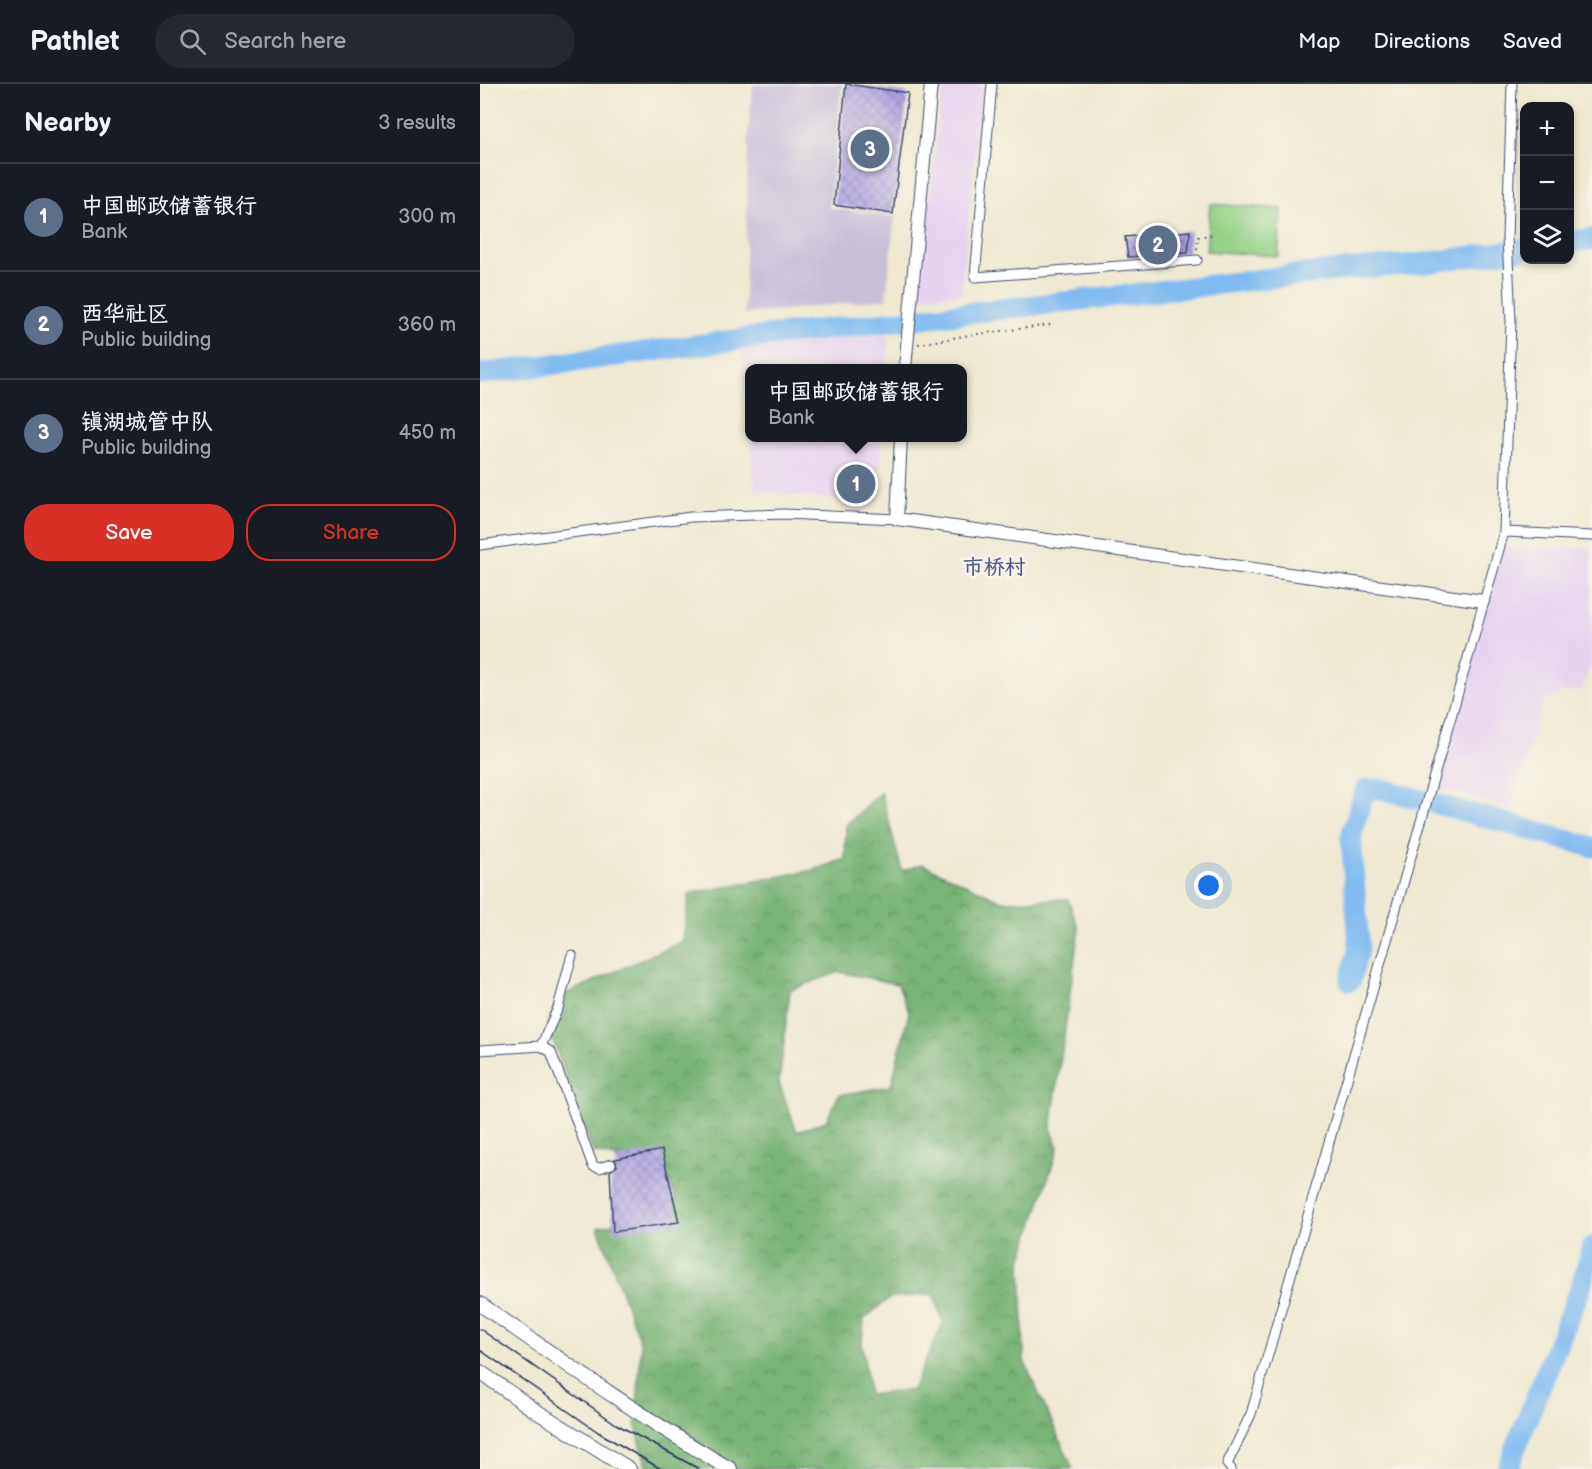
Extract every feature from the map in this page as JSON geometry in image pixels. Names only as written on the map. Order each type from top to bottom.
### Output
[{"type":"main road","points":[[480,1304],[594,1383],[730,1469]]},
{"type":"main road","points":[[480,1372],[536,1411],[628,1469]]},
{"type":"street","points":[[905,364],[931,84]]},
{"type":"street","points":[[992,84],[975,277],[1197,260]]},
{"type":"street","points":[[1231,1469],[1227,1464],[1251,1414],[1504,532],[1511,321],[1507,237],[1512,84]]},
{"type":"street","points":[[897,519],[902,442]]},
{"type":"street","points":[[480,544],[692,517],[784,514],[897,519],[1483,601]]},
{"type":"street","points":[[1504,532],[1592,536]]},
{"type":"street","points":[[541,1046],[558,1008],[572,956]]},
{"type":"street","points":[[480,1050],[541,1046],[550,1052],[594,1166],[600,1168],[611,1164]]},
{"type":"path","points":[[1197,260],[1197,237],[1214,234]]},
{"type":"path","points":[[907,341],[1051,325]]},
{"type":"shaded area","points":[[753,84],[842,84],[829,208],[895,217],[886,299],[744,314],[748,134]]},
{"type":"shaded area","points":[[943,84],[982,84],[961,294],[918,296]]},
{"type":"shaded area","points":[[889,334],[887,364],[745,364],[745,385],[742,349]]},
{"type":"shaded area","points":[[750,442],[882,442],[877,504],[755,491]]},
{"type":"shaded area","points":[[1503,548],[1592,548],[1592,661],[1582,690],[1559,693],[1543,703],[1511,810],[1437,787]]},
{"type":"green space","points":[[1210,204],[1282,209],[1278,256],[1206,251]]},
{"type":"green space","points":[[881,792],[902,871],[922,864],[1002,901],[1068,899],[1079,929],[1051,1128],[1058,1148],[1021,1261],[1024,1361],[1073,1469],[647,1469],[636,1425],[641,1345],[598,1227],[670,1212],[676,1199],[666,1169],[593,1152],[547,1024],[559,997],[683,941],[689,894],[813,870],[845,859],[846,825]],"holes":[[[839,972],[898,984],[909,1013],[891,1086],[839,1095],[826,1121],[797,1132],[779,1083],[790,990]],[[933,1294],[943,1323],[912,1390],[869,1395],[862,1342],[864,1319],[890,1298]]]},
{"type":"building","points":[[846,84],[908,93],[893,214],[834,205]]},
{"type":"building","points":[[1190,231],[1188,253],[1128,257],[1125,237]]},
{"type":"building","points":[[662,1150],[679,1222],[613,1232],[610,1171],[617,1166],[615,1159]]},
{"type":"waterway","points":[[1574,241],[1592,239]]},
{"type":"waterway","points":[[480,374],[750,338],[1332,271],[1425,263],[1520,250]]},
{"type":"waterway","points":[[1350,981],[1359,948],[1351,837],[1367,789],[1382,789],[1592,847]]},
{"type":"waterway","points":[[1507,1469],[1580,1289],[1592,1247]]},
{"type":"tram line","points":[[480,1329],[616,1424],[699,1469]]},
{"type":"tram line","points":[[480,1350],[598,1432],[661,1469]]},
{"type":"place","name":"镇湖城管中队","points":[[870,149]]},
{"type":"place","name":"西华社区","points":[[1158,245]]},
{"type":"place","name":"中国邮政储蓄银行","points":[[856,484]]},
{"type":"district","name":"市桥村","points":[[994,567]]}]
